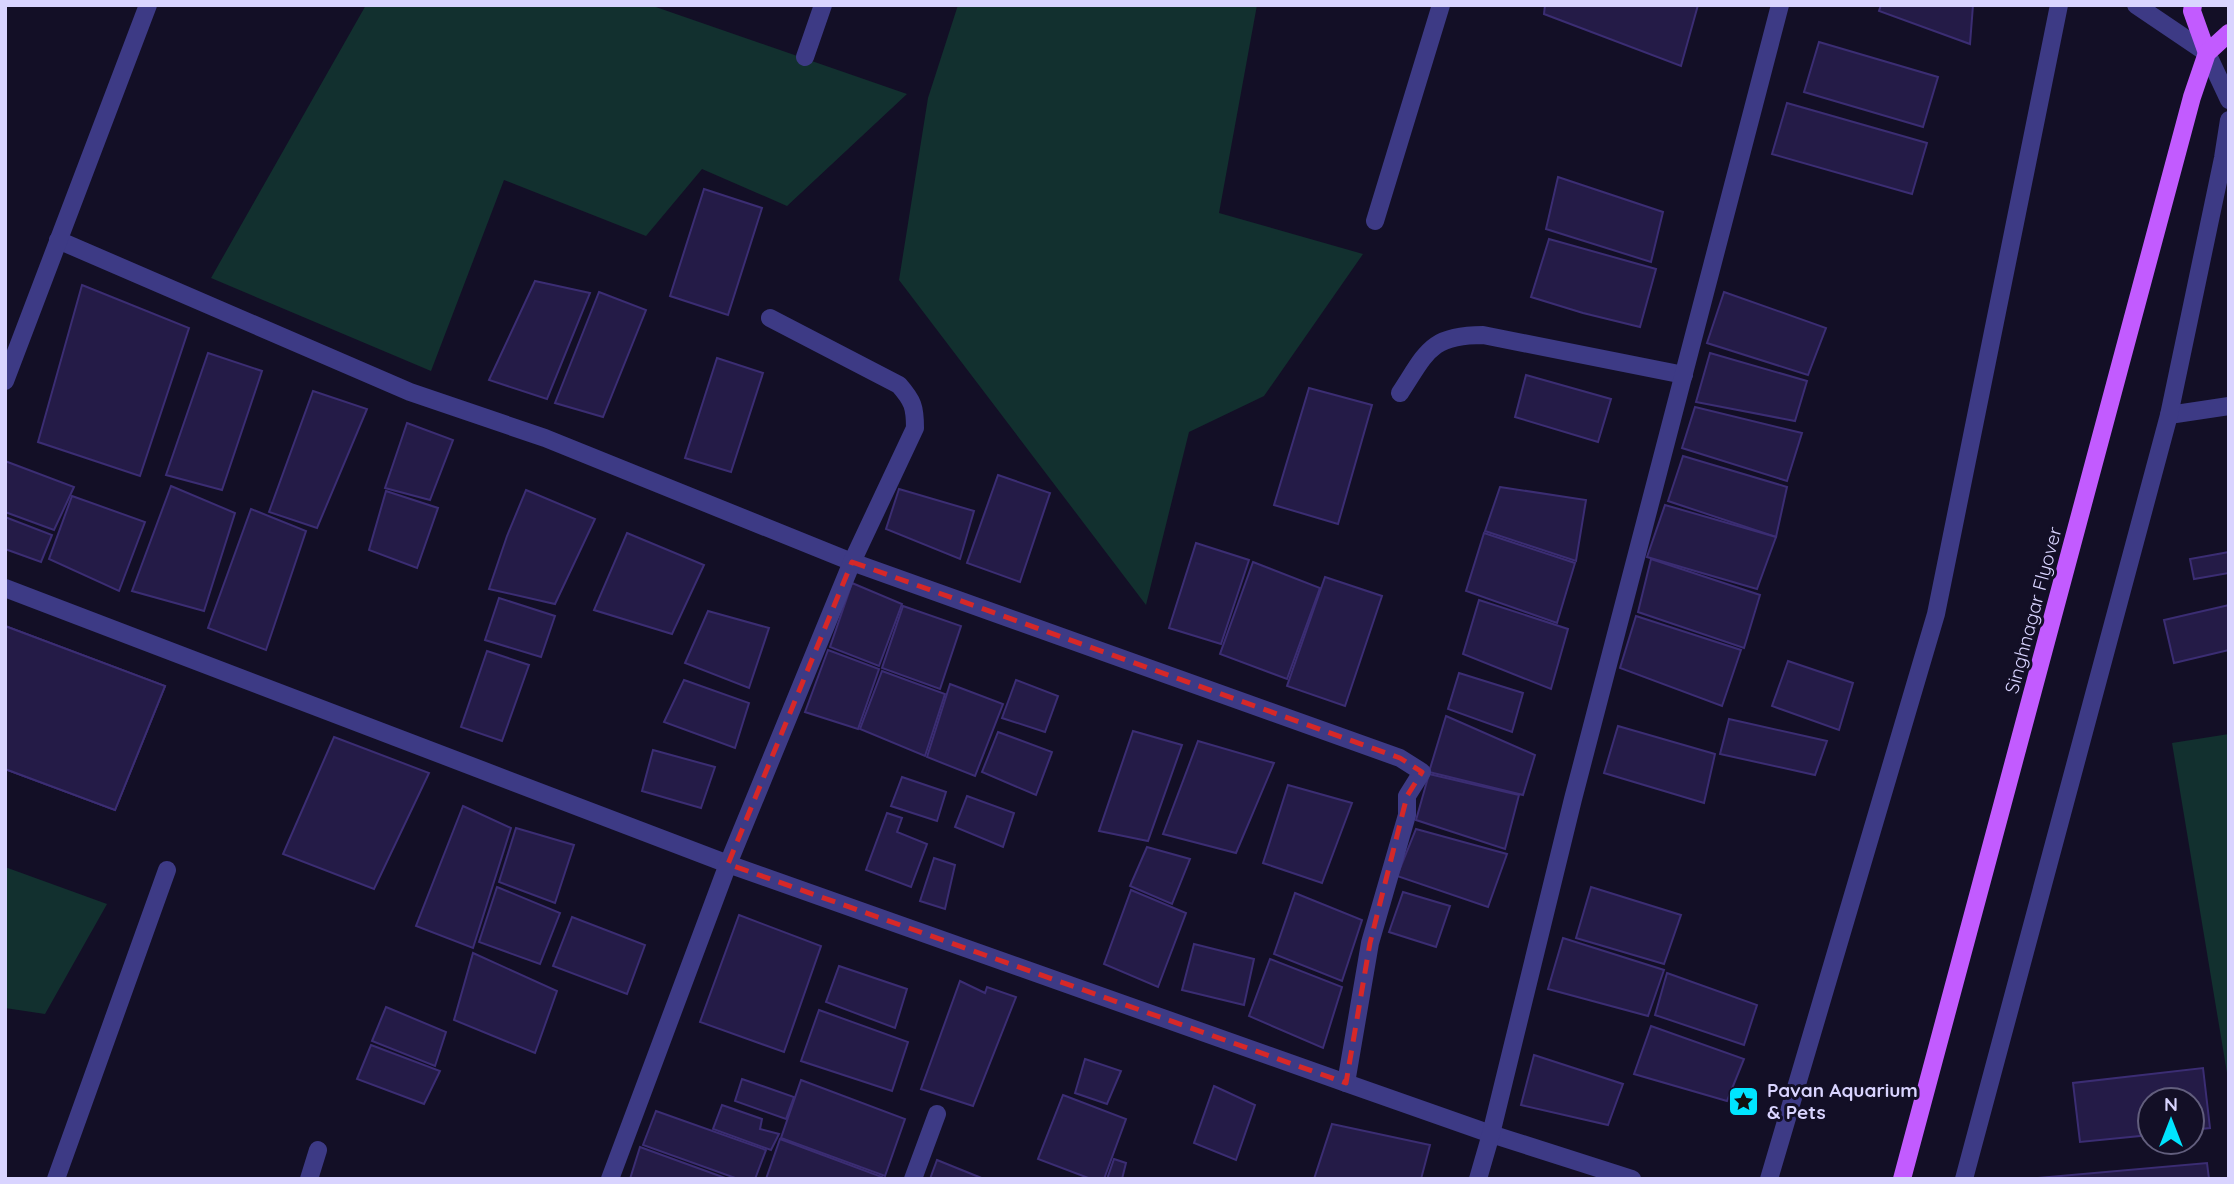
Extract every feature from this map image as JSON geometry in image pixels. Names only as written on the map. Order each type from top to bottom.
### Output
[{"type":"main road","points":[[2193,5],[2192,10],[2207,53],[2229,33]]},
{"type":"main road","name":"Singhnagar Flyover","points":[[1902,1179],[2192,97],[2207,53]]},
{"type":"street","points":[[5,381],[148,5]]},
{"type":"street","points":[[805,57],[823,5]]},
{"type":"street","points":[[1375,221],[1441,5]]},
{"type":"street","points":[[1478,1179],[1573,799],[1780,5]]},
{"type":"street","points":[[1769,1179],[1936,614],[2059,5]]},
{"type":"street","points":[[2136,5],[2207,53],[2229,100]]},
{"type":"street","points":[[1964,1179],[2169,415],[2229,120]]},
{"type":"street","points":[[58,240],[410,392],[545,438],[852,562],[1400,758],[1422,772],[1408,796],[1407,815],[1370,943],[1346,1083]]},
{"type":"street","points":[[610,1179],[728,864],[852,562],[915,428],[912,399],[899,385],[770,318]]},
{"type":"street","points":[[1400,393],[1423,358],[1438,343],[1458,335],[1483,335],[1684,376]]},
{"type":"street","points":[[2169,415],[2229,406]]},
{"type":"street","points":[[5,588],[728,864],[1491,1134],[1632,1179]]},
{"type":"street","points":[[56,1179],[167,870]]},
{"type":"street","points":[[913,1179],[937,1114]]},
{"type":"street","points":[[309,1179],[318,1150]]},
{"type":"highlighted area","points":[[852,562],[1400,758],[1422,772],[1407,796],[1370,943],[1346,1083],[728,864]]},
{"type":"green space","points":[[366,5],[650,5],[907,94],[787,206],[702,169],[646,236],[504,180],[431,371],[211,278]]},
{"type":"green space","points":[[958,5],[1257,5],[1219,213],[1363,254],[1264,396],[1189,432],[1146,605],[899,280],[928,98]]},
{"type":"green space","points":[[2229,734],[2229,1085],[2172,743]]},
{"type":"green space","points":[[5,867],[107,904],[45,1014],[5,1008]]},
{"type":"building","points":[[1545,5],[1698,5],[1681,66],[1544,14]]},
{"type":"building","points":[[1881,5],[1973,5],[1970,44],[1879,11]]},
{"type":"building","points":[[1819,42],[1938,77],[1923,127],[1804,92]]},
{"type":"building","points":[[1787,103],[1927,143],[1912,194],[1772,154]]},
{"type":"building","points":[[1558,177],[1663,212],[1651,262],[1546,229]]},
{"type":"building","points":[[704,189],[762,208],[728,315],[670,296]]},
{"type":"building","points":[[1549,239],[1656,269],[1640,327],[1531,297]]},
{"type":"building","points":[[535,281],[590,293],[547,399],[489,380]]},
{"type":"building","points":[[82,285],[189,328],[140,476],[38,442]]},
{"type":"building","points":[[599,292],[646,310],[603,417],[555,403]]},
{"type":"building","points":[[1724,292],[1826,328],[1808,375],[1707,343]]},
{"type":"building","points":[[208,353],[262,371],[222,490],[166,475]]},
{"type":"building","points":[[1710,353],[1807,381],[1795,421],[1696,402]]},
{"type":"building","points":[[717,358],[763,373],[731,472],[685,458]]},
{"type":"building","points":[[1526,375],[1611,399],[1598,442],[1515,417]]},
{"type":"building","points":[[1309,388],[1372,405],[1338,524],[1274,505]]},
{"type":"building","points":[[313,391],[367,409],[317,528],[269,512]]},
{"type":"building","points":[[1695,407],[1802,433],[1787,481],[1682,448]]},
{"type":"building","points":[[407,423],[453,440],[430,500],[385,488]]},
{"type":"building","points":[[1683,456],[1787,487],[1776,537],[1668,501]]},
{"type":"building","points":[[5,461],[74,487],[54,530],[5,512]]},
{"type":"building","points":[[998,475],[1050,493],[1020,582],[967,563]]},
{"type":"building","points":[[171,486],[235,513],[204,611],[132,591]]},
{"type":"building","points":[[1500,487],[1586,500],[1576,561],[1485,531]]},
{"type":"building","points":[[899,489],[974,511],[960,559],[886,529]]},
{"type":"building","points":[[526,490],[595,519],[555,604],[489,589]]},
{"type":"building","points":[[386,491],[438,508],[417,568],[369,550]]},
{"type":"building","points":[[72,496],[145,522],[119,591],[49,559]]},
{"type":"building","points":[[1665,505],[1776,537],[1757,589],[1647,557]]},
{"type":"building","points":[[251,509],[306,531],[266,650],[208,628]]},
{"type":"building","points":[[5,517],[52,535],[41,562],[5,549]]},
{"type":"building","points":[[627,533],[704,565],[672,634],[594,610]]},
{"type":"building","points":[[1484,533],[1575,563],[1557,623],[1466,591]]},
{"type":"building","points":[[1196,543],[1249,560],[1221,644],[1169,628]]},
{"type":"building","points":[[2229,552],[2229,573],[2194,579],[2190,559]]},
{"type":"building","points":[[1651,559],[1760,595],[1744,648],[1638,612]]},
{"type":"building","points":[[1253,562],[1320,588],[1287,679],[1220,654]]},
{"type":"building","points":[[1325,577],[1382,596],[1345,706],[1287,686]]},
{"type":"building","points":[[852,583],[902,604],[879,666],[830,647]]},
{"type":"building","points":[[499,598],[555,616],[541,657],[485,640]]},
{"type":"building","points":[[1479,600],[1568,629],[1551,689],[1463,654]]},
{"type":"building","points":[[2229,605],[2229,650],[2174,663],[2164,620]]},
{"type":"building","points":[[903,606],[961,626],[940,689],[882,668]]},
{"type":"building","points":[[708,611],[769,628],[749,688],[685,663]]},
{"type":"building","points":[[1636,616],[1741,650],[1722,706],[1620,668]]},
{"type":"building","points":[[5,626],[165,686],[115,810],[5,769]]},
{"type":"building","points":[[5,626],[165,686],[115,810],[5,769]]},
{"type":"building","points":[[828,650],[879,669],[858,729],[805,712]]},
{"type":"building","points":[[487,651],[529,665],[502,741],[461,727]]},
{"type":"building","points":[[1788,661],[1853,683],[1839,730],[1772,706]]},
{"type":"building","points":[[882,671],[945,694],[925,756],[860,729]]},
{"type":"building","points":[[1459,673],[1523,693],[1512,732],[1448,709]]},
{"type":"building","points":[[684,680],[749,703],[735,748],[664,722]]},
{"type":"building","points":[[1016,680],[1058,696],[1045,732],[1002,718]]},
{"type":"building","points":[[950,684],[1003,704],[975,776],[927,757]]},
{"type":"building","points":[[1446,716],[1535,755],[1523,795],[1429,772]]},
{"type":"building","points":[[1729,719],[1827,741],[1815,775],[1720,754]]},
{"type":"building","points":[[1618,726],[1715,754],[1704,803],[1604,773]]},
{"type":"building","points":[[1133,731],[1182,745],[1148,841],[1099,831]]},
{"type":"building","points":[[998,732],[1052,752],[1036,795],[982,772]]},
{"type":"building","points":[[334,737],[429,773],[374,889],[283,854]]},
{"type":"building","points":[[1198,741],[1274,763],[1236,853],[1163,834]]},
{"type":"building","points":[[653,750],[715,767],[701,808],[642,791]]},
{"type":"building","points":[[1429,774],[1519,795],[1505,849],[1416,820]]},
{"type":"building","points":[[902,777],[946,792],[937,821],[891,806]]},
{"type":"building","points":[[1288,785],[1352,803],[1322,883],[1263,863]]},
{"type":"building","points":[[967,796],[1014,813],[1003,847],[955,827]]},
{"type":"building","points":[[463,806],[511,828],[473,948],[416,926]]},
{"type":"building","points":[[887,813],[902,818],[897,832],[927,844],[911,887],[866,870]]},
{"type":"building","points":[[516,828],[574,845],[555,903],[499,882]]},
{"type":"building","points":[[1416,829],[1507,854],[1488,907],[1397,876]]},
{"type":"building","points":[[1147,847],[1190,859],[1172,904],[1130,886]]},
{"type":"building","points":[[934,858],[955,865],[945,909],[920,901]]},
{"type":"building","points":[[497,887],[560,913],[540,964],[479,942]]},
{"type":"building","points":[[1591,887],[1681,915],[1664,964],[1576,938]]},
{"type":"building","points":[[1131,890],[1186,913],[1158,987],[1104,964]]},
{"type":"building","points":[[1403,892],[1450,906],[1436,947],[1389,932]]},
{"type":"building","points":[[1295,893],[1362,920],[1342,981],[1274,954]]},
{"type":"building","points":[[739,915],[821,946],[784,1052],[700,1022]]},
{"type":"building","points":[[572,917],[645,945],[627,994],[553,966]]},
{"type":"building","points":[[1563,938],[1664,970],[1648,1016],[1548,989]]},
{"type":"building","points":[[1194,944],[1254,959],[1244,1005],[1182,990]]},
{"type":"building","points":[[473,953],[557,991],[535,1053],[454,1020]]},
{"type":"building","points":[[1270,959],[1342,987],[1323,1048],[1249,1016]]},
{"type":"building","points":[[839,966],[907,989],[895,1028],[826,1002]]},
{"type":"building","points":[[1667,973],[1757,1005],[1744,1045],[1655,1015]]},
{"type":"building","points":[[960,981],[985,993],[987,987],[1016,997],[973,1106],[921,1089]]},
{"type":"building","points":[[386,1007],[446,1032],[435,1066],[372,1041]]},
{"type":"building","points":[[819,1010],[908,1042],[892,1091],[801,1061]]},
{"type":"building","points":[[1651,1026],[1744,1059],[1727,1101],[1634,1074]]},
{"type":"building","points":[[371,1045],[440,1071],[424,1104],[357,1079]]},
{"type":"building","points":[[1534,1055],[1623,1084],[1608,1125],[1521,1105]]},
{"type":"building","points":[[1085,1059],[1121,1071],[1107,1104],[1075,1093]]},
{"type":"building","points":[[2203,1068],[2205,1086],[2136,1086],[2136,1136],[2080,1142],[2073,1083]]},
{"type":"building","points":[[742,1079],[794,1097],[786,1119],[735,1101]]},
{"type":"building","points":[[801,1080],[905,1119],[885,1176],[781,1138]]},
{"type":"building","points":[[1214,1086],[1255,1105],[1236,1160],[1194,1143]]},
{"type":"building","points":[[2206,1094],[2210,1128],[2206,1128]]},
{"type":"building","points":[[1063,1095],[1126,1119],[1104,1179],[1091,1179],[1038,1159]]},
{"type":"building","points":[[722,1105],[762,1119],[760,1129],[779,1134],[771,1150],[713,1129]]},
{"type":"building","points":[[656,1111],[766,1150],[755,1179],[738,1179],[643,1145]]},
{"type":"building","points":[[1332,1124],[1430,1145],[1421,1179],[1314,1179]]},
{"type":"building","points":[[780,1139],[882,1177],[766,1179]]},
{"type":"building","points":[[640,1147],[728,1179],[630,1179]]},
{"type":"building","points":[[1114,1159],[1126,1163],[1122,1179],[1107,1179]]},
{"type":"building","points":[[937,1160],[984,1179],[930,1179]]},
{"type":"building","points":[[2207,1163],[2209,1179],[2025,1179]]},
{"type":"place","name":"Pavan Aquarium & Pets","points":[[1744,1101]]}]
